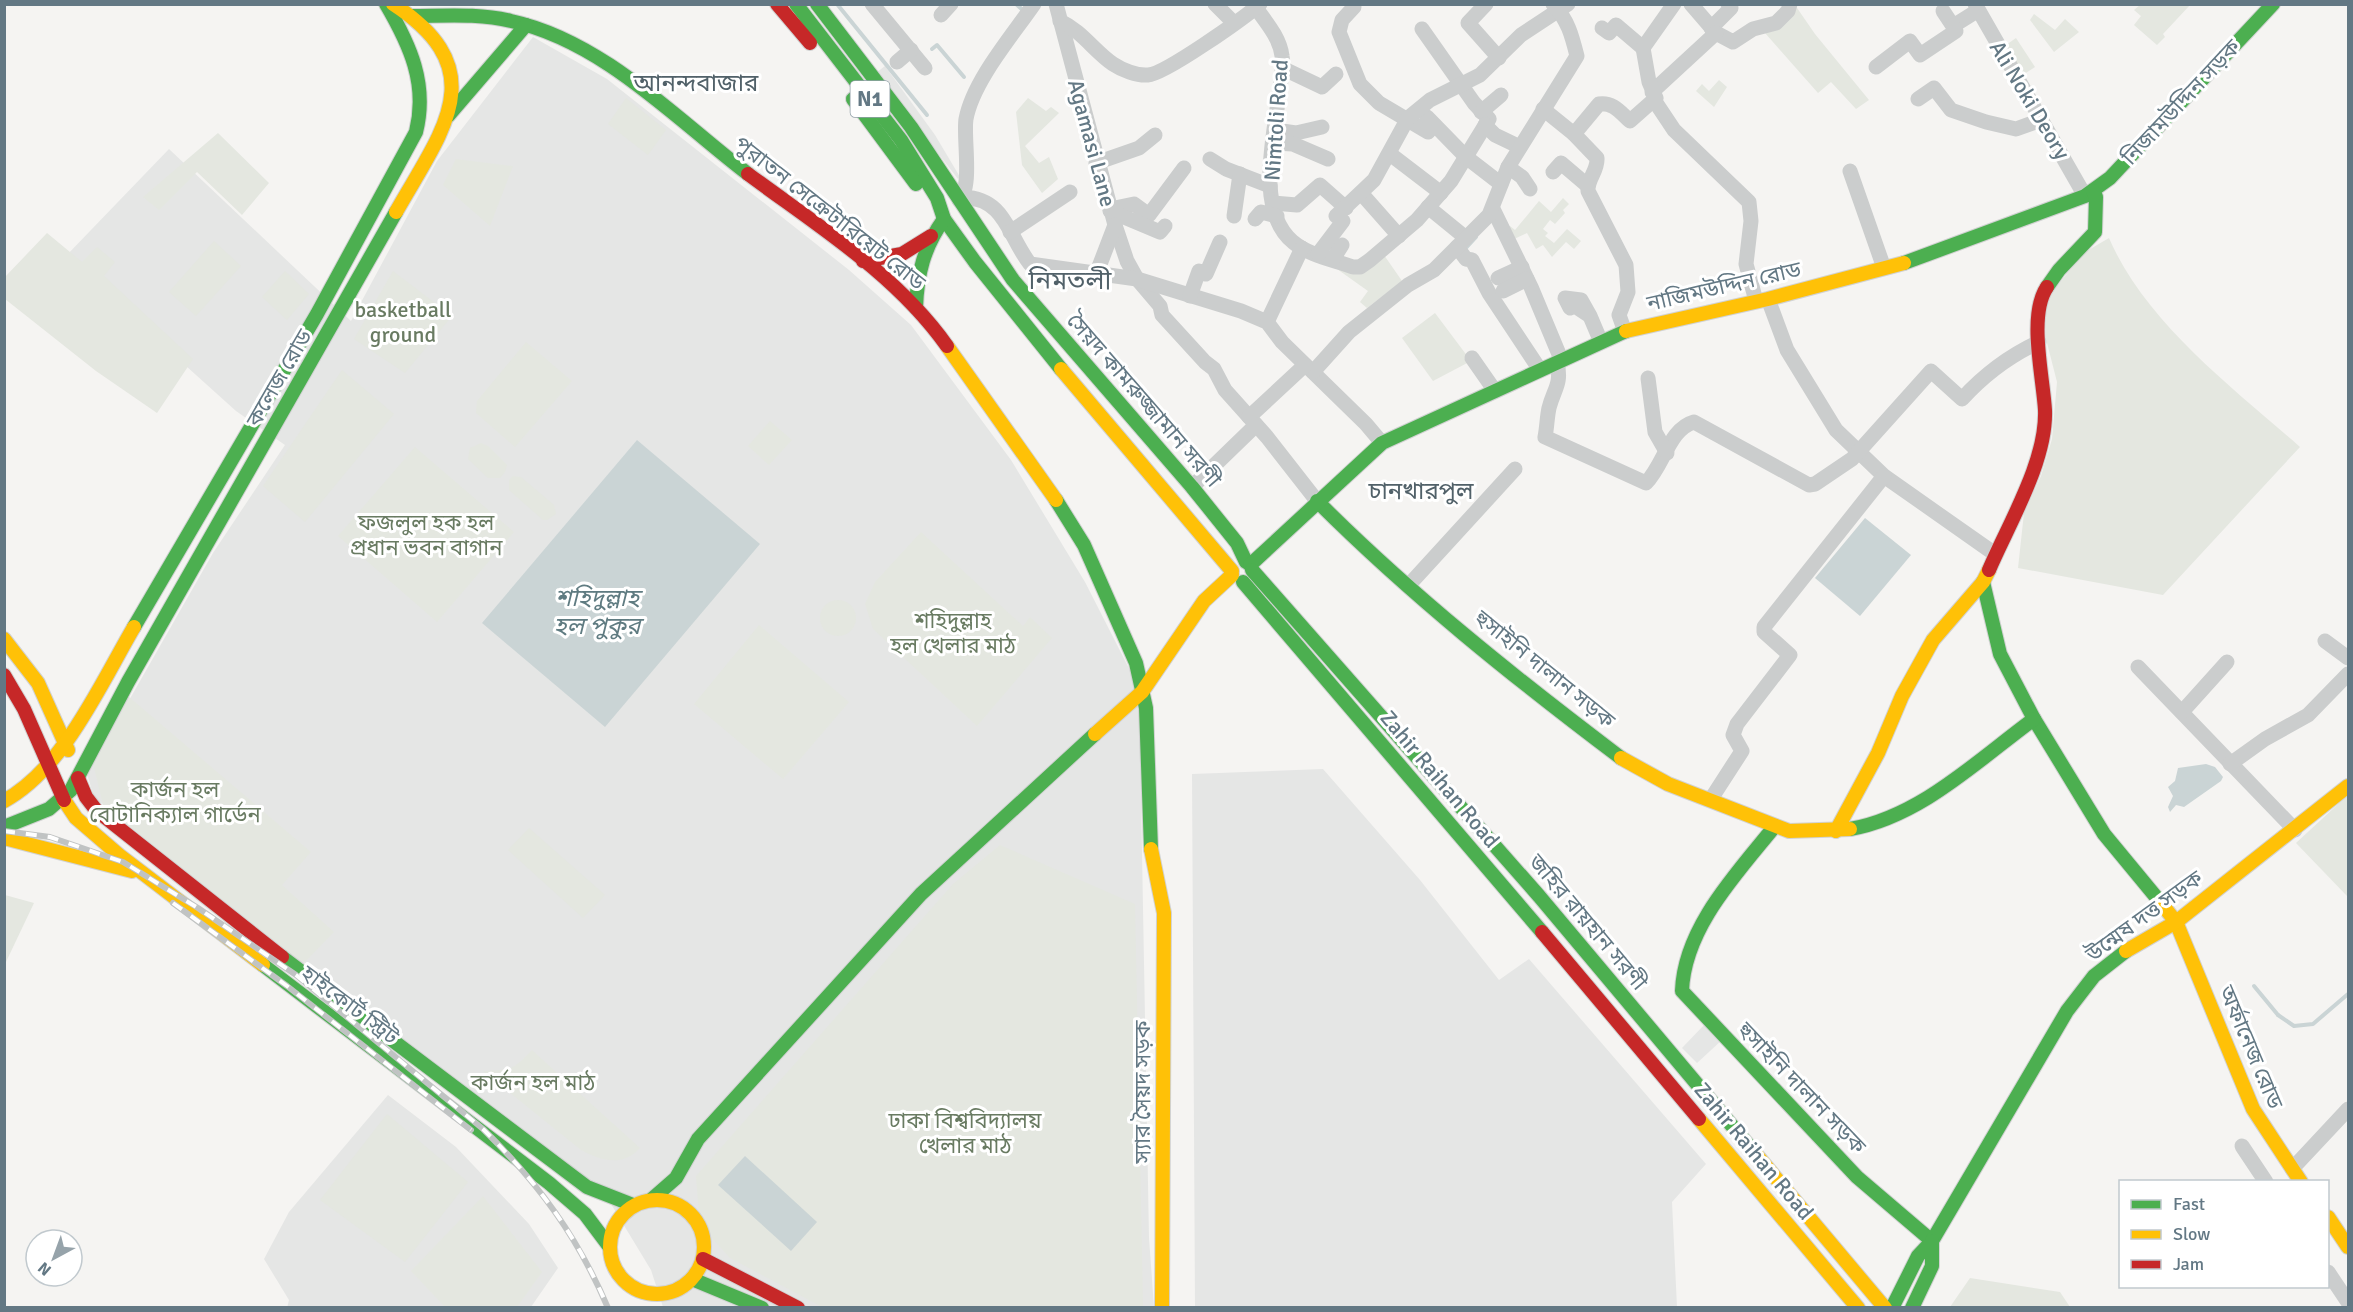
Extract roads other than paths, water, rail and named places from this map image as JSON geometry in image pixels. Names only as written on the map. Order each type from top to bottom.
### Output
[{"type":"main road","name":"কলেজ রোড","points":[[4,801],[28,785],[48,764],[130,636],[356,246],[416,132],[422,106],[418,73],[408,43],[386,4]]},
{"type":"main road","name":"কলেজ রোড","points":[[64,800],[78,778],[128,682],[328,335],[448,116],[453,95],[446,63],[429,34],[411,16],[393,4]]},
{"type":"main road","points":[[777,4],[1241,571]]},
{"type":"main road","name":"N1","points":[[796,4],[901,140],[951,197]]},
{"type":"main road","name":"N1","points":[[807,4],[910,139],[951,197],[949,217]]},
{"type":"main road","name":"সৈয়দ কামরুজ্জামান সরণী","points":[[817,4],[888,95],[951,197],[1013,280],[1192,487],[1237,543],[1241,571]]},
{"type":"main road","name":"নিজামউদ্দিন সড়ক","points":[[2089,194],[2110,178],[2273,4]]},
{"type":"main road","name":"পুরাতন সেক্রেটারিয়েট রোড","points":[[411,16],[475,16],[507,19],[566,43],[623,77],[863,261],[916,308],[964,368],[1067,516],[1084,545],[1136,663]]},
{"type":"main road","points":[[448,116],[466,97],[507,43],[526,25]]},
{"type":"main road","points":[[1836,831],[1878,753],[1902,696],[1933,640],[1983,582],[2038,458],[2045,413],[2037,311],[2043,293],[2059,270],[2095,232],[2096,197],[2089,194]]},
{"type":"main road","name":"নাজিমউদ্দিন রোড","points":[[1155,688],[1218,595],[1241,571],[1382,443],[1625,332],[1884,268],[1959,244],[2089,194]]},
{"type":"main road","points":[[863,261],[902,254],[931,236],[949,217]]},
{"type":"main road","points":[[916,308],[918,270],[931,236]]},
{"type":"main road","name":"হুসাইনি দালান সড়ক","points":[[1317,501],[1352,538],[1408,586],[1564,715],[1628,763],[1668,784],[1789,831],[1836,831],[1866,826],[1922,801],[2034,719]]},
{"type":"main road","name":"Zahir Raihan Road","points":[[1241,571],[1858,1308]]},
{"type":"main road","name":"জহির রায়হান সরণী","points":[[1241,571],[1539,896],[1885,1308]]},
{"type":"main road","name":"অর্ফানেজ রোড","points":[[1983,582],[2000,654],[2034,719],[2104,834],[2176,922],[2253,1109],[2300,1180]]},
{"type":"main road","name":"হাইকোর্ট স্ট্রিট","points":[[4,639],[38,683],[65,740],[86,797],[96,810],[214,906],[544,1157],[587,1187],[633,1205]]},
{"type":"main road","points":[[1136,663],[1155,688]]},
{"type":"main road","name":"স্যার সৈয়দ সড়ক","points":[[1136,663],[1146,708],[1150,846],[1164,913],[1162,1308]]},
{"type":"main road","name":"হাইকোর্ট স্ট্রিট","points":[[4,675],[24,709],[64,800],[89,830],[549,1183],[585,1214],[609,1246]]},
{"type":"main road","points":[[679,1289],[663,1294],[646,1293],[630,1286],[619,1275],[612,1261],[609,1246],[612,1230],[620,1216],[633,1205],[652,1199],[676,1178],[698,1139],[921,894],[1031,795],[1048,774],[1142,692],[1155,688]]},
{"type":"main road","points":[[1031,795],[1055,786],[1146,708],[1155,688]]},
{"type":"main road","name":"স্যার সৈয়দ সড়ক","points":[[1155,688],[1162,845],[1158,877]]},
{"type":"main road","name":"উন্মেষ দত্ত সড়ক","points":[[1892,1308],[1918,1256],[1932,1241],[2067,1011],[2094,976],[2121,954],[2176,922],[2349,786]]},
{"type":"main road","points":[[4,827],[37,816],[64,800]]},
{"type":"main road","name":"হুসাইনি দালান সড়ক","points":[[1775,826],[1716,902],[1701,926],[1683,973],[1682,991],[1857,1177],[1932,1241]]},
{"type":"main road","points":[[4,838],[144,874]]},
{"type":"main road","points":[[2137,946],[2170,949],[2198,978]]},
{"type":"main road","points":[[676,1178],[680,1205]]},
{"type":"main road","points":[[652,1199],[680,1205],[690,1212],[700,1228],[705,1247],[703,1259],[692,1279],[679,1289],[667,1308]]},
{"type":"main road","points":[[2329,1218],[2349,1247]]},
{"type":"main road","name":"উন্মেষ দত্ত সড়ক","points":[[1912,1308],[1932,1266],[1932,1241]]},
{"type":"main road","points":[[703,1259],[798,1308]]},
{"type":"main road","points":[[692,1279],[762,1308]]},
{"type":"main road","points":[[630,1286],[633,1307]]},
{"type":"street","points":[[872,4],[925,69]]},
{"type":"street","name":"Agamasi Lane","points":[[1056,4],[1096,163],[1112,215],[1137,279],[1160,306],[1162,315],[1214,369],[1225,390],[1317,501]]},
{"type":"street","points":[[1215,4],[1234,23]]},
{"type":"street","points":[[1486,4],[1468,23],[1499,58]]},
{"type":"street","points":[[1674,4],[1643,48],[1643,61],[1653,96],[1674,130],[1749,202],[1751,221],[1746,264],[1787,350],[1836,430],[1858,452],[1884,476],[1995,554]]},
{"type":"street","points":[[1691,4],[1713,31],[1733,42],[1753,29],[1770,27],[1788,11],[1790,4]]},
{"type":"street","points":[[1574,134],[1601,103],[1615,107],[1630,121],[1713,31],[1731,8],[1728,4]]},
{"type":"street","points":[[1060,21],[1078,31],[1114,65],[1139,75],[1150,75],[1190,54],[1258,6]]},
{"type":"street","name":"Nimtoli Road","points":[[1258,6],[1282,52],[1270,186],[1282,229],[1302,248]]},
{"type":"street","points":[[1027,7],[969,108],[964,139],[966,165],[951,197],[989,202],[1030,265]]},
{"type":"street","points":[[1192,487],[1252,421],[1349,332],[1408,285],[1434,270],[1493,209],[1508,167],[1577,56],[1571,32],[1560,7],[1521,35],[1499,58],[1465,83],[1430,100],[1408,118],[1374,180],[1336,216],[1343,221],[1325,256]]},
{"type":"street","points":[[1953,26],[1976,8]]},
{"type":"street","name":"Ali Noki Deory","points":[[1976,8],[2041,120],[2089,194]]},
{"type":"street","points":[[1356,9],[1339,27],[1342,44],[1352,69],[1369,95],[1428,132],[1434,125]]},
{"type":"street","points":[[1876,67],[1910,41],[1920,55],[1956,31],[1942,11]]},
{"type":"street","points":[[1602,28],[1609,33],[1616,25],[1643,48]]},
{"type":"street","points":[[1422,29],[1465,83],[1483,118],[1495,135],[1520,147]]},
{"type":"street","points":[[897,62],[911,50]]},
{"type":"street","points":[[1282,68],[1322,87],[1336,74]]},
{"type":"street","points":[[1918,99],[1934,88],[1951,110],[2006,128],[2021,129],[2041,120]]},
{"type":"street","points":[[1267,322],[1302,248],[1360,267],[1399,236],[1441,193],[1466,157],[1483,118],[1501,95]]},
{"type":"street","points":[[1420,108],[1466,157],[1501,184]]},
{"type":"street","points":[[1543,109],[1574,134],[1597,158],[1598,166],[1588,186]]},
{"type":"street","points":[[1274,136],[1322,127]]},
{"type":"street","points":[[1096,163],[1139,148],[1155,135]]},
{"type":"street","points":[[1274,136],[1328,159]]},
{"type":"street","points":[[1390,154],[1441,193]]},
{"type":"street","points":[[1210,159],[1270,186]]},
{"type":"street","points":[[1553,172],[1561,163],[1588,186],[1597,212],[1626,265],[1628,292],[1619,315],[1625,332]]},
{"type":"street","points":[[1508,167],[1522,177],[1530,189]]},
{"type":"street","points":[[1097,272],[1112,215],[1134,204],[1149,214],[1184,168]]},
{"type":"street","points":[[1850,171],[1869,219],[1884,268]]},
{"type":"street","points":[[1234,216],[1240,174]]},
{"type":"street","name":"Nimtoli Road","points":[[1275,210],[1294,211],[1297,205],[1320,184],[1346,208]]},
{"type":"street","points":[[1010,232],[1070,192]]},
{"type":"street","points":[[1361,193],[1399,236]]},
{"type":"street","points":[[1428,207],[1461,243],[1466,259],[1472,260],[1540,370]]},
{"type":"street","points":[[1493,209],[1525,273],[1559,361],[1559,386],[1549,407],[1545,437],[1646,483],[1667,453],[1677,432],[1686,424],[1694,422],[1809,485],[1815,484],[1858,452],[1931,371],[1962,399],[1980,380],[2025,348],[2039,342]]},
{"type":"street","points":[[1255,219],[1261,212],[1275,210]]},
{"type":"street","points":[[1112,215],[1160,232],[1165,226]]},
{"type":"street","points":[[1190,296],[1199,271],[1206,274],[1220,242]]},
{"type":"street","points":[[1325,256],[1342,245]]},
{"type":"street","points":[[1013,280],[1024,274],[1030,265]]},
{"type":"street","points":[[1030,265],[1137,279],[1267,322],[1273,332],[1382,443]]},
{"type":"street","points":[[1501,285],[1525,273]]},
{"type":"street","points":[[1590,316],[1601,342]]},
{"type":"street","points":[[1472,358],[1495,391]]},
{"type":"street","points":[[1648,378],[1655,432],[1667,453]]},
{"type":"street","points":[[1408,586],[1515,469]]},
{"type":"street","points":[[1711,799],[1742,751],[1733,735],[1737,724],[1790,654],[1764,632],[1764,627],[1884,476]]},
{"type":"street","points":[[2325,641],[2349,658]]},
{"type":"street","points":[[2182,712],[2227,662]]},
{"type":"street","points":[[2138,667],[2295,830]]},
{"type":"street","points":[[2230,764],[2265,739],[2308,715],[2349,674]]},
{"type":"street","points":[[2292,1168],[2349,1109]]},
{"type":"street","points":[[2242,1146],[2265,1180]]},
{"type":"street","points":[[2329,1273],[2349,1302]]},
{"type":"water","name":"শহিদুল্লাহ হল পুকুর","points":[[637,440],[760,544],[605,727],[482,623]]},
{"type":"water","points":[[1865,518],[1911,555],[1860,616],[1815,578]]},
{"type":"water","points":[[2206,764],[2215,767],[2223,777],[2221,781],[2184,807],[2176,805],[2170,812],[2168,807],[2173,796],[2168,787],[2175,781],[2178,768]]},
{"type":"water","points":[[745,1156],[817,1222],[791,1251],[718,1185]]},
{"type":"waterway","points":[[837,4],[927,115]]},
{"type":"waterway","points":[[1016,4],[1025,12]]},
{"type":"waterway","points":[[932,49],[937,45],[964,77]]},
{"type":"waterway","points":[[1465,249],[1476,237]]},
{"type":"waterway","points":[[2254,986],[2278,1015]]},
{"type":"waterway","points":[[2278,1015],[2294,1026],[2313,1024],[2348,994]]},
{"type":"railway","points":[[4,831],[50,837],[123,862],[198,908],[296,975],[483,1129],[503,1149],[554,1211],[583,1257],[608,1308]]},
{"type":"railway","points":[[173,903],[287,986],[471,1130]]},
{"type":"district","name":"আনন্দবাজার","points":[[696,83]]},
{"type":"district","name":"নিমতলী","points":[[1070,281]]},
{"type":"district","name":"চানখারপুল","points":[[1421,491]]},
{"type":"park label","name":"basketball ground","points":[[403,322]]},
{"type":"park label","name":"ফজলুল হক হল প্রধান ভবন বাগান","points":[[426,534]]},
{"type":"park label","name":"শহিদুল্লাহ হল খেলার মাঠ","points":[[953,632]]},
{"type":"park label","name":"কার্জন হল বোটানিক্যাল গার্ডেন","points":[[175,802]]},
{"type":"park label","name":"কার্জন হল মাঠ","points":[[533,1082]]},
{"type":"park label","name":"ঢাকা বিশ্ববিদ্যালয় খেলার মাঠ","points":[[965,1132]]}]
